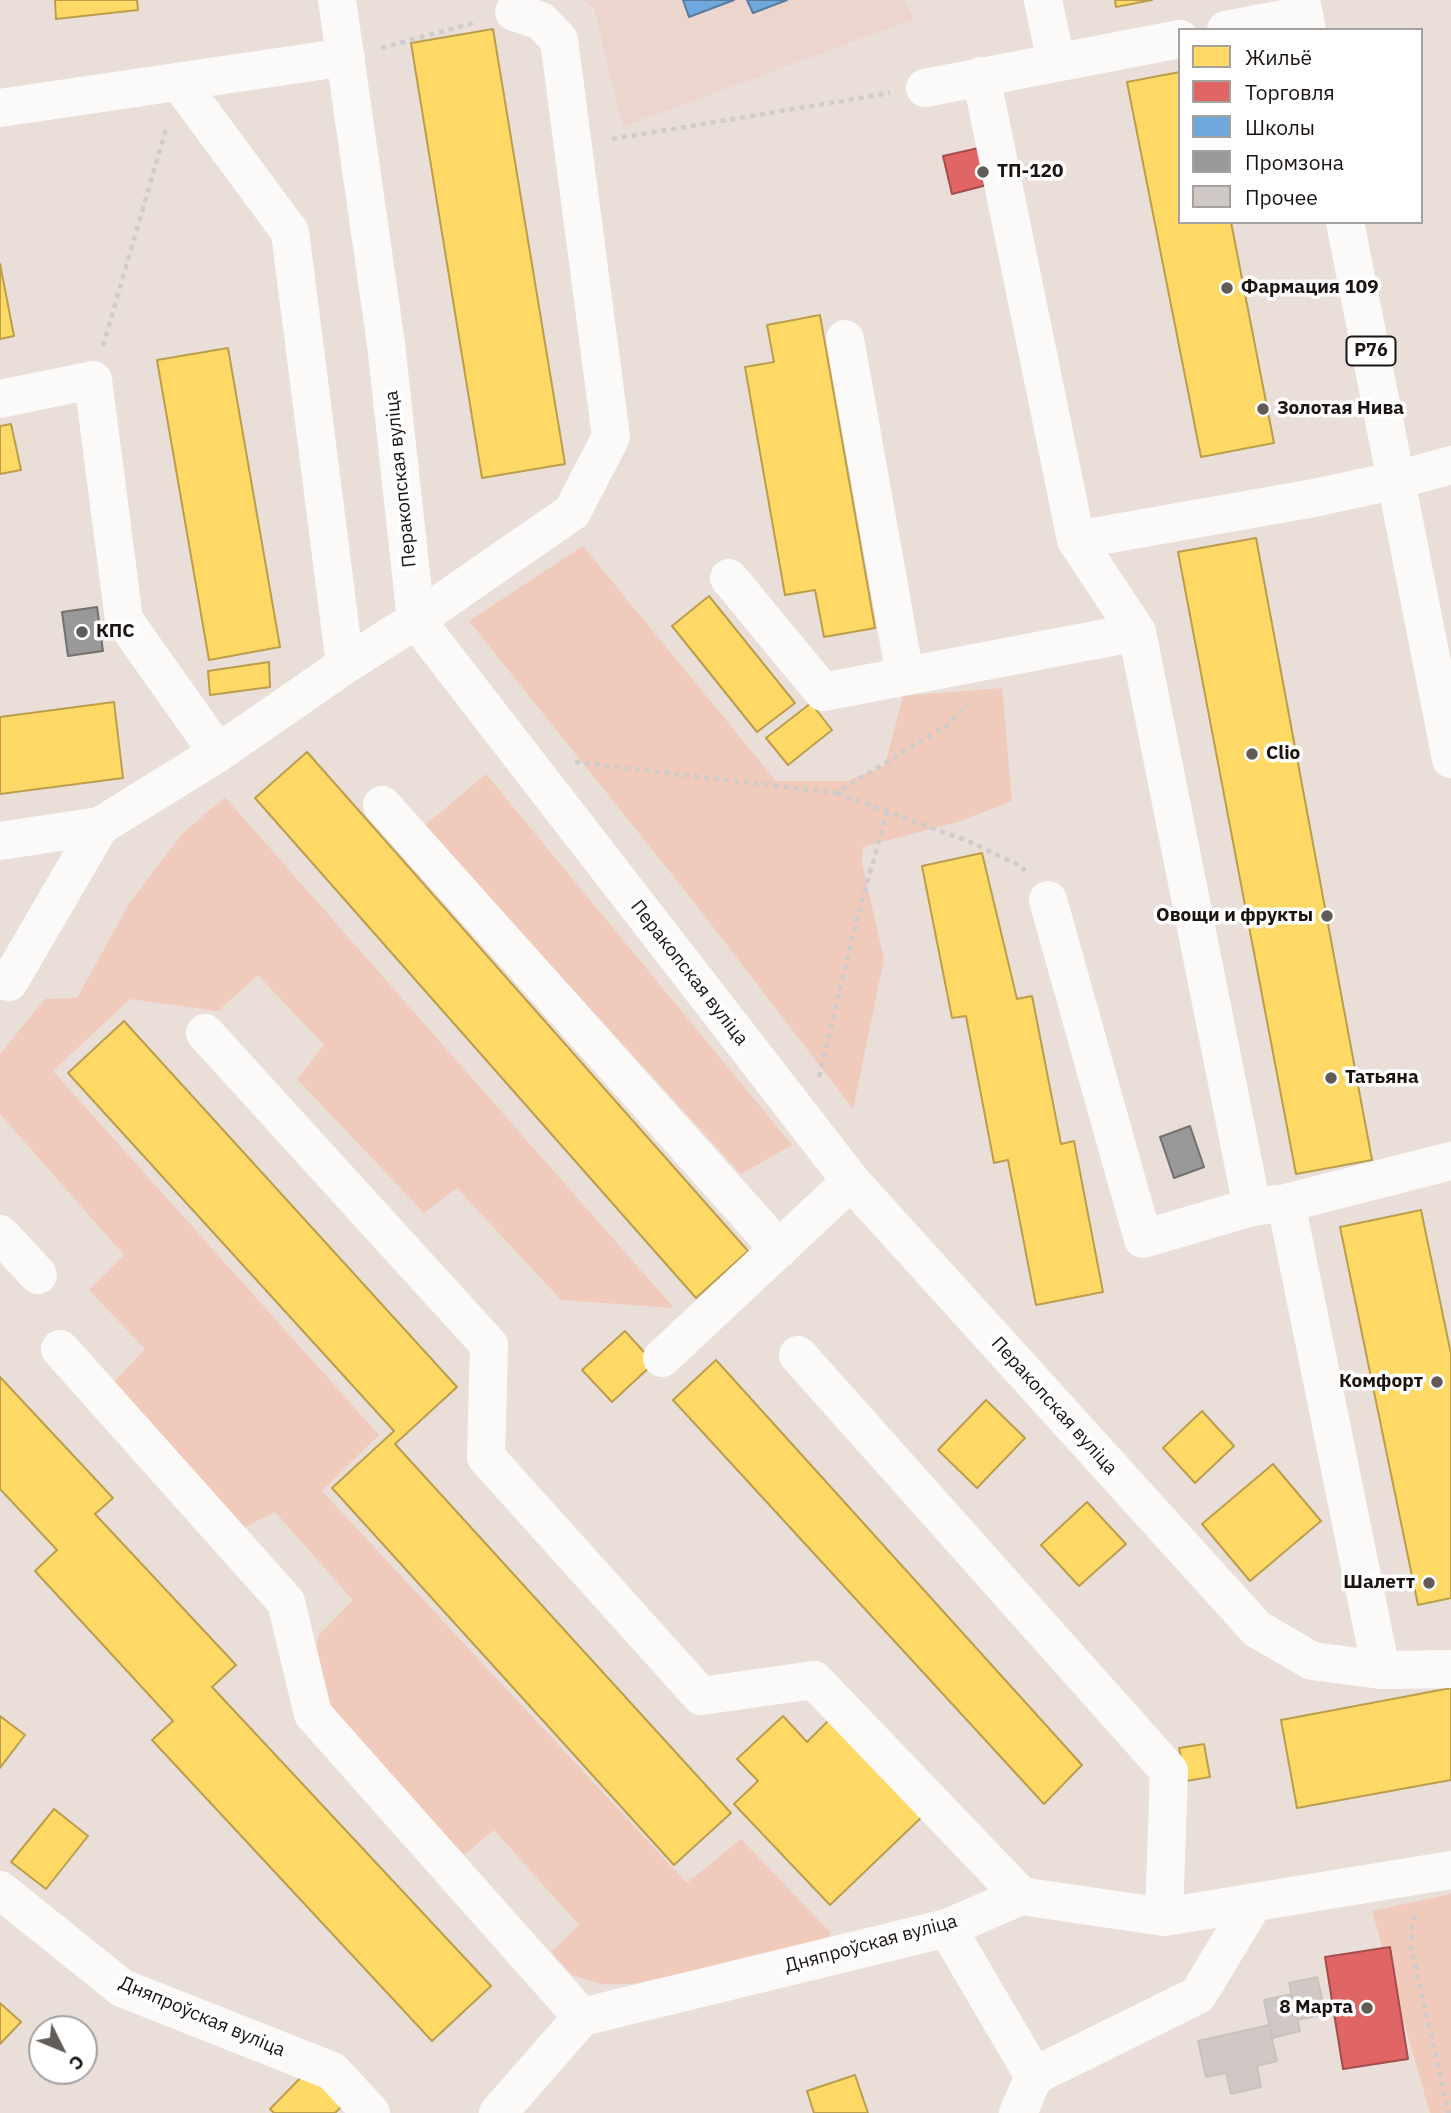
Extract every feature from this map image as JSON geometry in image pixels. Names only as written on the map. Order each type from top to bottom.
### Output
[{"type":"street","name":"Перакопская вуліца","points":[[337,0],[386,344],[416,620],[851,1181],[1256,1629],[1312,1661],[1381,1670],[1451,1669]]},
{"type":"street","points":[[1043,0],[1056,62]]},
{"type":"street","points":[[0,841],[100,826],[218,753],[572,512],[611,437],[559,40],[541,21],[514,12]]},
{"type":"street","points":[[1236,28],[1304,15]]},
{"type":"street","points":[[925,88],[1178,38]]},
{"type":"street","points":[[0,108],[346,57]]},
{"type":"street","points":[[981,76],[1076,540],[1137,632],[1269,1205],[1381,1670]]},
{"type":"street","points":[[179,82],[290,232],[345,665]]},
{"type":"street","name":"Р76","points":[[1345,224],[1451,760]]},
{"type":"street","points":[[845,340],[905,677]]},
{"type":"street","points":[[0,399],[93,380],[124,620],[218,753]]},
{"type":"street","points":[[1076,540],[1314,498],[1451,465]]},
{"type":"street","points":[[729,578],[823,692],[1137,632]]},
{"type":"street","points":[[382,805],[779,1249]]},
{"type":"street","points":[[3,986],[100,826]]},
{"type":"street","points":[[1048,900],[1143,1239],[1451,1161]]},
{"type":"street","points":[[205,1032],[489,1345],[486,1457],[701,1696],[814,1680],[1021,1896],[1164,1917],[1439,1872]]},
{"type":"street","points":[[662,1358],[851,1181]]},
{"type":"street","points":[[0,1234],[38,1275]]},
{"type":"street","points":[[60,1349],[286,1602],[313,1713],[582,2017],[498,2113]]},
{"type":"street","points":[[798,1355],[1168,1771],[1164,1917]]},
{"type":"street","name":"Дняпроўская вуліца","points":[[0,1889],[122,1988],[332,2071],[371,2113]]},
{"type":"street","name":"Дняпроўская вуліца","points":[[582,2017],[947,1928],[1021,1896]]},
{"type":"street","points":[[1018,2113],[1034,2076],[1198,1995],[1254,1902]]},
{"type":"street","points":[[947,1928],[1034,2076]]},
{"type":"path","points":[[346,57],[514,12]]},
{"type":"path","points":[[93,380],[179,82]]},
{"type":"path","points":[[573,145],[925,88]]},
{"type":"path","points":[[836,793],[946,726],[973,699]]},
{"type":"path","points":[[520,755],[836,793],[970,842],[1021,866],[1048,900]]},
{"type":"path","points":[[807,1125],[858,915],[887,813]]},
{"type":"path","points":[[1439,1872],[1413,1918],[1411,1947],[1449,2113]]},
{"type":"shaded area","points":[[582,0],[904,0],[914,19],[623,127],[594,8]]},
{"type":"shaded area","points":[[583,546],[776,781],[847,781],[885,765],[903,696],[1002,688],[1012,801],[958,822],[863,847],[862,863],[884,959],[853,1109],[690,897],[469,621]]},
{"type":"shaded area","points":[[486,774],[792,1145],[741,1174],[424,826]]},
{"type":"shaded area","points":[[225,797],[674,1308],[561,1300],[457,1188],[424,1213],[297,1079],[324,1045],[258,975],[218,1011],[130,999],[53,1071],[379,1435],[322,1491],[687,1883],[741,1839],[831,1933],[824,1946],[631,1984],[602,1984],[572,1975],[551,1952],[579,1925],[494,1830],[464,1855],[319,1699],[311,1670],[319,1635],[353,1600],[275,1512],[243,1528],[113,1383],[145,1349],[89,1290],[124,1255],[0,1114],[0,1054],[45,999],[77,998],[130,902],[183,833]]},
{"type":"shaded area","points":[[1451,1894],[1451,2113],[1430,2113],[1372,1911]]},
{"type":"building: Жильё","points":[[55,0],[137,0],[138,10],[56,19]]},
{"type":"building: Жильё","points":[[1115,0],[1152,0],[1116,7]]},
{"type":"building: Жильё","points":[[493,29],[565,464],[482,478],[411,43]]},
{"type":"building: Жильё","points":[[1178,72],[1178,224],[1231,224],[1274,443],[1201,457],[1127,82]]},
{"type":"building: Жильё","points":[[0,264],[14,336],[0,339]]},
{"type":"building: Жильё","points":[[820,315],[875,628],[824,637],[815,590],[785,595],[745,367],[774,362],[767,325]]},
{"type":"building: Жильё","points":[[228,348],[280,647],[209,660],[157,360]]},
{"type":"building: Жильё","points":[[11,424],[21,470],[0,474],[0,426]]},
{"type":"building: Жильё","points":[[1256,538],[1372,1160],[1296,1174],[1178,552]]},
{"type":"building: Жильё","points":[[709,596],[795,703],[757,732],[672,626]]},
{"type":"building: Жильё","points":[[269,662],[270,687],[210,695],[208,671]]},
{"type":"building: Жильё","points":[[114,702],[123,778],[0,794],[0,717]]},
{"type":"building: Жильё","points":[[811,703],[832,730],[788,765],[766,738]]},
{"type":"building: Жильё","points":[[307,752],[748,1251],[696,1298],[255,798]]},
{"type":"building: Жильё","points":[[982,853],[1017,999],[1032,996],[1061,1144],[1074,1141],[1103,1292],[1036,1305],[1008,1160],[994,1163],[966,1016],[952,1018],[922,866]]},
{"type":"building: Жильё","points":[[124,1021],[457,1387],[395,1444],[731,1813],[674,1865],[332,1488],[394,1431],[68,1073]]},
{"type":"building: Жильё","points":[[1421,1210],[1451,1354],[1451,1598],[1418,1605],[1340,1227]]},
{"type":"building: Жильё","points":[[625,1331],[654,1363],[612,1402],[582,1370]]},
{"type":"building: Жильё","points":[[716,1360],[1082,1765],[1044,1804],[673,1400]]},
{"type":"building: Жильё","points":[[0,1377],[113,1498],[95,1514],[236,1665],[212,1687],[491,1986],[432,2041],[152,1740],[173,1721],[35,1571],[57,1550],[0,1489]]},
{"type":"building: Жильё","points":[[986,1400],[1025,1438],[977,1488],[938,1450]]},
{"type":"building: Жильё","points":[[1202,1411],[1234,1446],[1195,1483],[1163,1448]]},
{"type":"building: Жильё","points":[[1273,1464],[1321,1521],[1250,1581],[1202,1524]]},
{"type":"building: Жильё","points":[[1087,1502],[1126,1544],[1079,1586],[1041,1545]]},
{"type":"building: Жильё","points":[[1451,1688],[1451,1780],[1297,1808],[1281,1720]]},
{"type":"building: Жильё","points":[[0,1716],[25,1735],[0,1768]]},
{"type":"building: Жильё","points":[[783,1716],[807,1742],[833,1716],[926,1813],[830,1905],[734,1804],[758,1781],[737,1759]]},
{"type":"building: Жильё","points":[[1204,1744],[1210,1777],[1186,1781],[1179,1748]]},
{"type":"building: Жильё","points":[[54,1809],[88,1836],[46,1889],[11,1862]]},
{"type":"building: Жильё","points":[[0,2003],[21,2022],[0,2044]]},
{"type":"building: Жильё","points":[[312,2066],[347,2101],[335,2113],[274,2113],[270,2109]]},
{"type":"building: Жильё","points":[[855,2075],[868,2113],[814,2113],[807,2091]]},
{"type":"building: Торговля","points":[[983,147],[991,184],[952,194],[943,156]]},
{"type":"building: Торговля","name":"8 Марта","points":[[1390,1947],[1408,2059],[1343,2069],[1325,1957]]},
{"type":"building: Школы","points":[[683,0],[734,0],[689,17]]},
{"type":"building: Школы","points":[[747,0],[787,0],[753,13]]},
{"type":"building: Промзона","name":"КПС","points":[[97,607],[103,651],[68,656],[62,612]]},
{"type":"building: Промзона","points":[[1190,1126],[1204,1167],[1174,1178],[1160,1137]]},
{"type":"building: Прочее","points":[[1317,1977],[1326,2014],[1297,2020],[1289,1983]]},
{"type":"building: Прочее","points":[[1291,1994],[1300,2031],[1272,2038],[1264,2000]]},
{"type":"building: Прочее","points":[[1269,2025],[1277,2061],[1257,2066],[1261,2087],[1231,2094],[1226,2073],[1206,2077],[1198,2041]]},
{"type":"place","name":"ТП-120","points":[[983,172]]},
{"type":"place","name":"Фармация 109","points":[[1227,288]]},
{"type":"place","name":"Золотая Нива","points":[[1263,409]]},
{"type":"place","name":"КПС","points":[[82,632]]},
{"type":"place","name":"Clio","points":[[1252,754]]},
{"type":"place","name":"Овощи и фрукты","points":[[1327,916]]},
{"type":"place","name":"Татьяна","points":[[1331,1078]]},
{"type":"place","name":"Комфорт","points":[[1437,1382]]},
{"type":"place","name":"Шалетт","points":[[1429,1583]]},
{"type":"place","name":"8 Марта","points":[[1367,2008]]}]
